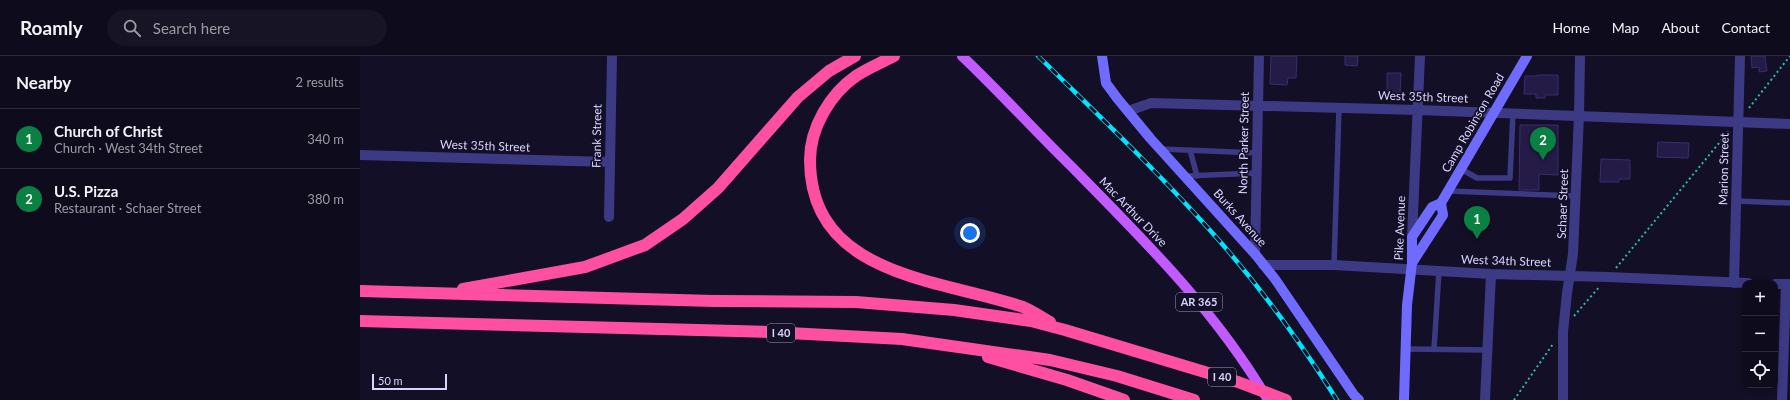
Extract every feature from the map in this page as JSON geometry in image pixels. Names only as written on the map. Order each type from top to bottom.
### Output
[{"type":"highway","points":[[440,293],[584,267],[645,244],[683,219],[718,188],[798,97],[829,71],[855,56]]},
{"type":"highway","points":[[894,56],[856,76],[840,90],[820,118],[814,136],[810,156],[812,192],[820,211],[832,230],[856,252],[886,268],[1025,308],[1065,330]]},
{"type":"highway","name":"I 40","points":[[360,291],[742,302],[856,302],[954,310],[1030,321],[1065,330],[1157,356],[1238,382],[1286,400]]},
{"type":"highway","name":"I 40","points":[[360,321],[851,335],[952,345],[1057,362],[1117,376],[1194,400]]},
{"type":"highway","points":[[952,345],[1067,380],[1124,400]]},
{"type":"main road","name":"Mac Arthur Drive","points":[[962,56],[1147,242],[1220,329],[1268,400]]},
{"type":"main road","name":"Burks Avenue","points":[[1102,56],[1106,83],[1128,111],[1255,254],[1275,279],[1357,398]]},
{"type":"main road","name":"Camp Robinson Road","points":[[1412,237],[1432,207],[1441,203],[1527,56]]},
{"type":"main road","name":"Camp Robinson Road","points":[[1412,266],[1443,215],[1441,203]]},
{"type":"main road","name":"Pike Avenue","points":[[1404,400],[1407,305],[1412,266],[1412,237]]},
{"type":"street","name":"Frank Street","points":[[609,217],[612,56]]},
{"type":"street","name":"North Parker Street","points":[[1255,254],[1259,56]]},
{"type":"street","name":"Pike Avenue","points":[[1412,237],[1420,56]]},
{"type":"street","name":"Schaer Street","points":[[1563,400],[1563,332],[1573,254],[1580,56]]},
{"type":"street","name":"Marion Street","points":[[1734,283],[1740,56]]},
{"type":"street","name":"West 35th Street","points":[[1128,111],[1151,103],[1493,112],[1790,124]]},
{"type":"street","name":"West 35th Street","points":[[360,155],[610,162]]},
{"type":"street","name":"West 34th Street","points":[[1263,265],[1412,266],[1439,271],[1491,274],[1742,283]]},
{"type":"street","points":[[1484,400],[1491,274]]},
{"type":"street","points":[[1782,400],[1788,284]]},
{"type":"lane","points":[[1334,265],[1339,108]]},
{"type":"lane","points":[[1461,169],[1477,178],[1510,178],[1513,113]]},
{"type":"lane","points":[[1161,149],[1257,153]]},
{"type":"lane","points":[[1190,150],[1197,176]]},
{"type":"lane","points":[[1185,176],[1257,173]]},
{"type":"lane","points":[[1448,191],[1576,196]]},
{"type":"lane","points":[[1736,201],[1790,203]]},
{"type":"lane","points":[[1434,349],[1439,271]]},
{"type":"lane","points":[[1406,349],[1487,350]]},
{"type":"path","points":[[1574,317],[1703,161],[1738,122],[1790,56]]},
{"type":"path","points":[[1514,400],[1530,375],[1563,332]]},
{"type":"building","points":[[1271,56],[1297,56],[1296,78],[1288,78],[1287,85],[1270,84]]},
{"type":"building","points":[[1345,56],[1358,56],[1357,66],[1345,65]]},
{"type":"building","points":[[1751,56],[1765,56],[1767,71],[1759,72],[1759,67],[1752,68]]},
{"type":"building","points":[[1387,73],[1401,73],[1400,93],[1387,93]]},
{"type":"building","points":[[1558,75],[1558,95],[1545,95],[1545,98],[1536,98],[1536,94],[1524,94],[1525,76]]},
{"type":"building","points":[[1520,125],[1558,125],[1558,175],[1539,174],[1539,190],[1519,190]]},
{"type":"building","points":[[1658,142],[1689,143],[1688,158],[1657,157]]},
{"type":"building","points":[[1601,159],[1630,160],[1630,179],[1619,179],[1619,182],[1600,182]]},
{"type":"railway","points":[[1038,56],[1146,162],[1226,248],[1276,311],[1308,355],[1337,400]]},
{"type":"place","name":"U.S. Pizza","points":[[1543,160]]},
{"type":"place","name":"Church of Christ","points":[[1477,239]]}]
